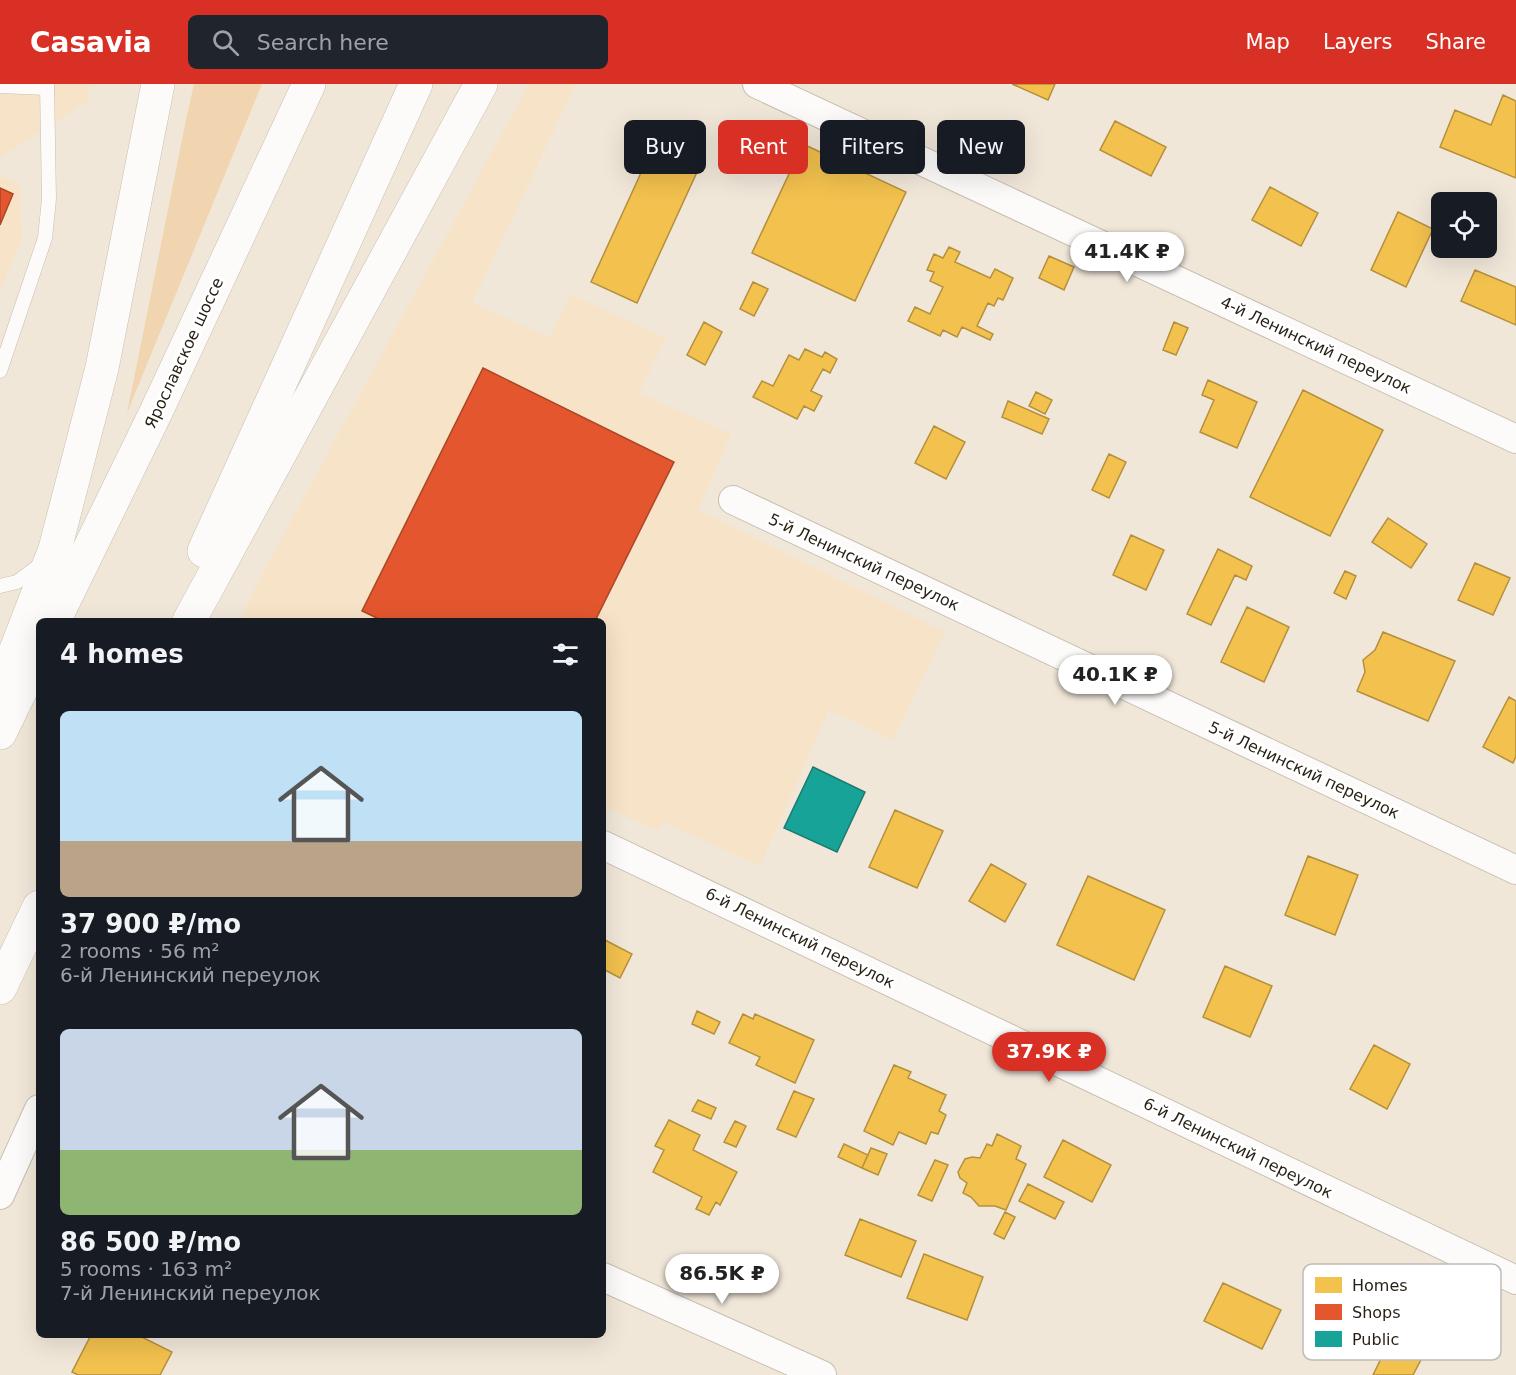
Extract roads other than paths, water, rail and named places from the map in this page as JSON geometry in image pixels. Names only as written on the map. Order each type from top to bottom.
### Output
[{"type":"main road","name":"Ярославское шоссе","points":[[55,618],[156,412],[309,84]]},
{"type":"main road","points":[[173,618],[416,84]]},
{"type":"main road","points":[[191,618],[481,84]]},
{"type":"main road","points":[[0,691],[55,549],[102,368],[158,93]]},
{"type":"main road","points":[[0,733],[36,658]]},
{"type":"main road","points":[[0,988],[36,913]]},
{"type":"street","name":"4-й Ленинский переулок","points":[[757,84],[1516,439]]},
{"type":"street","name":"5-й Ленинский переулок","points":[[733,500],[1516,870]]},
{"type":"street","name":"6-й Ленинский переулок","points":[[606,845],[1482,1264]]},
{"type":"street","points":[[0,1195],[36,1116]]},
{"type":"street","name":"6-й Ленинский переулок","points":[[1501,1273],[1516,1280]]},
{"type":"street","points":[[606,1278],[822,1375]]},
{"type":"lane","points":[[0,86],[47,86],[49,188],[45,238],[0,371]]},
{"type":"lane","points":[[0,586],[17,582],[30,574],[55,549]]}]
